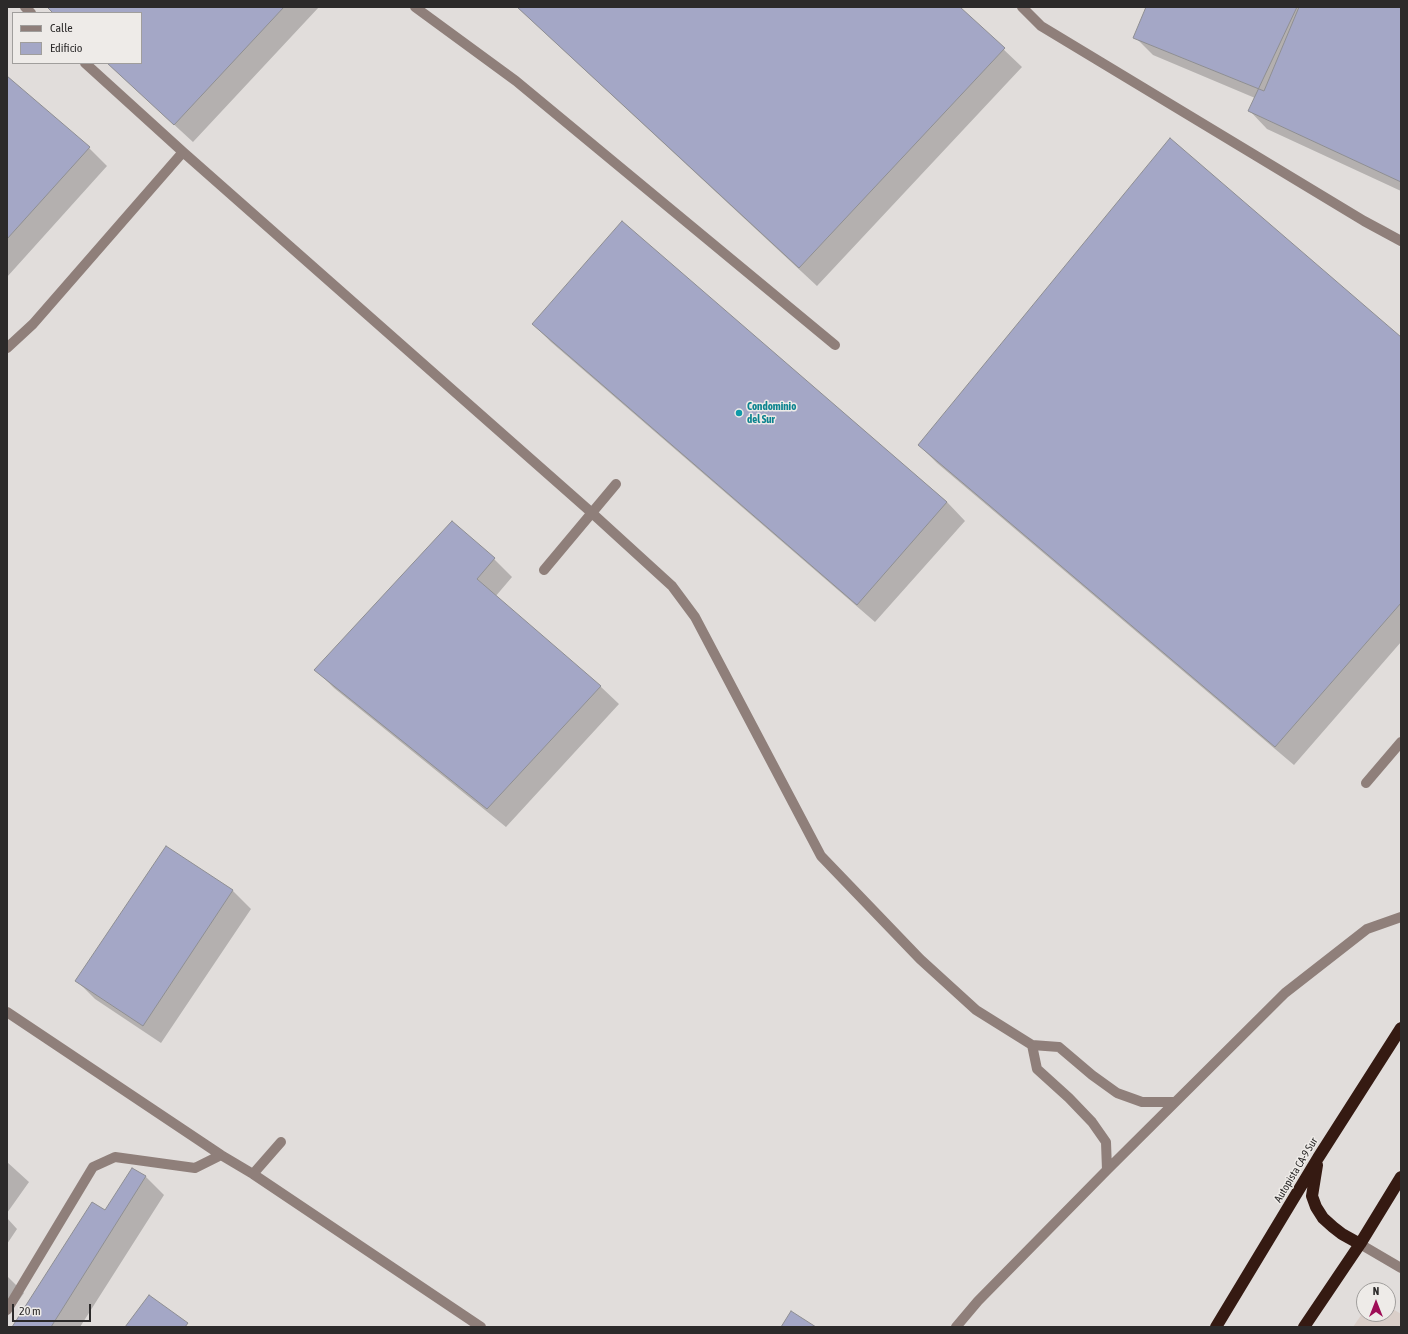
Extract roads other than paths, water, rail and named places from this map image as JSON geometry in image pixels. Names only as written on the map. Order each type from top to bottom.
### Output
[{"type":"highway","name":"Autopista CA-9 Sur","points":[[1216,1327],[1318,1158],[1401,1028]]},
{"type":"highway","points":[[1318,1158],[1312,1196],[1316,1207],[1323,1218],[1333,1228],[1360,1244]]},
{"type":"highway","points":[[1304,1327],[1360,1244],[1401,1177]]},
{"type":"street","points":[[415,7],[516,81],[836,345]]},
{"type":"street","points":[[1022,7],[1041,26],[1364,222],[1401,241]]},
{"type":"street","points":[[87,64],[182,152],[592,513],[672,586],[695,617],[821,856],[920,959],[976,1010],[1032,1045],[1059,1048],[1092,1076],[1117,1093],[1142,1102],[1175,1102]]},
{"type":"street","points":[[7,348],[33,324],[182,152]]},
{"type":"street","points":[[544,570],[616,484]]},
{"type":"street","points":[[1366,783],[1401,742]]},
{"type":"street","points":[[956,1327],[978,1301],[1107,1170],[1285,993],[1367,929],[1401,917]]},
{"type":"street","points":[[7,1012],[221,1155],[253,1174],[481,1327]]},
{"type":"street","points":[[1032,1045],[1037,1069],[1069,1098],[1092,1122],[1106,1142],[1107,1170]]},
{"type":"street","points":[[253,1174],[281,1142]]},
{"type":"street","points":[[7,1310],[93,1167],[115,1157],[195,1168],[221,1155]]},
{"type":"street","points":[[1360,1244],[1401,1268]]},
{"type":"place","name":"Condominio del Sur","points":[[739,413]]}]
